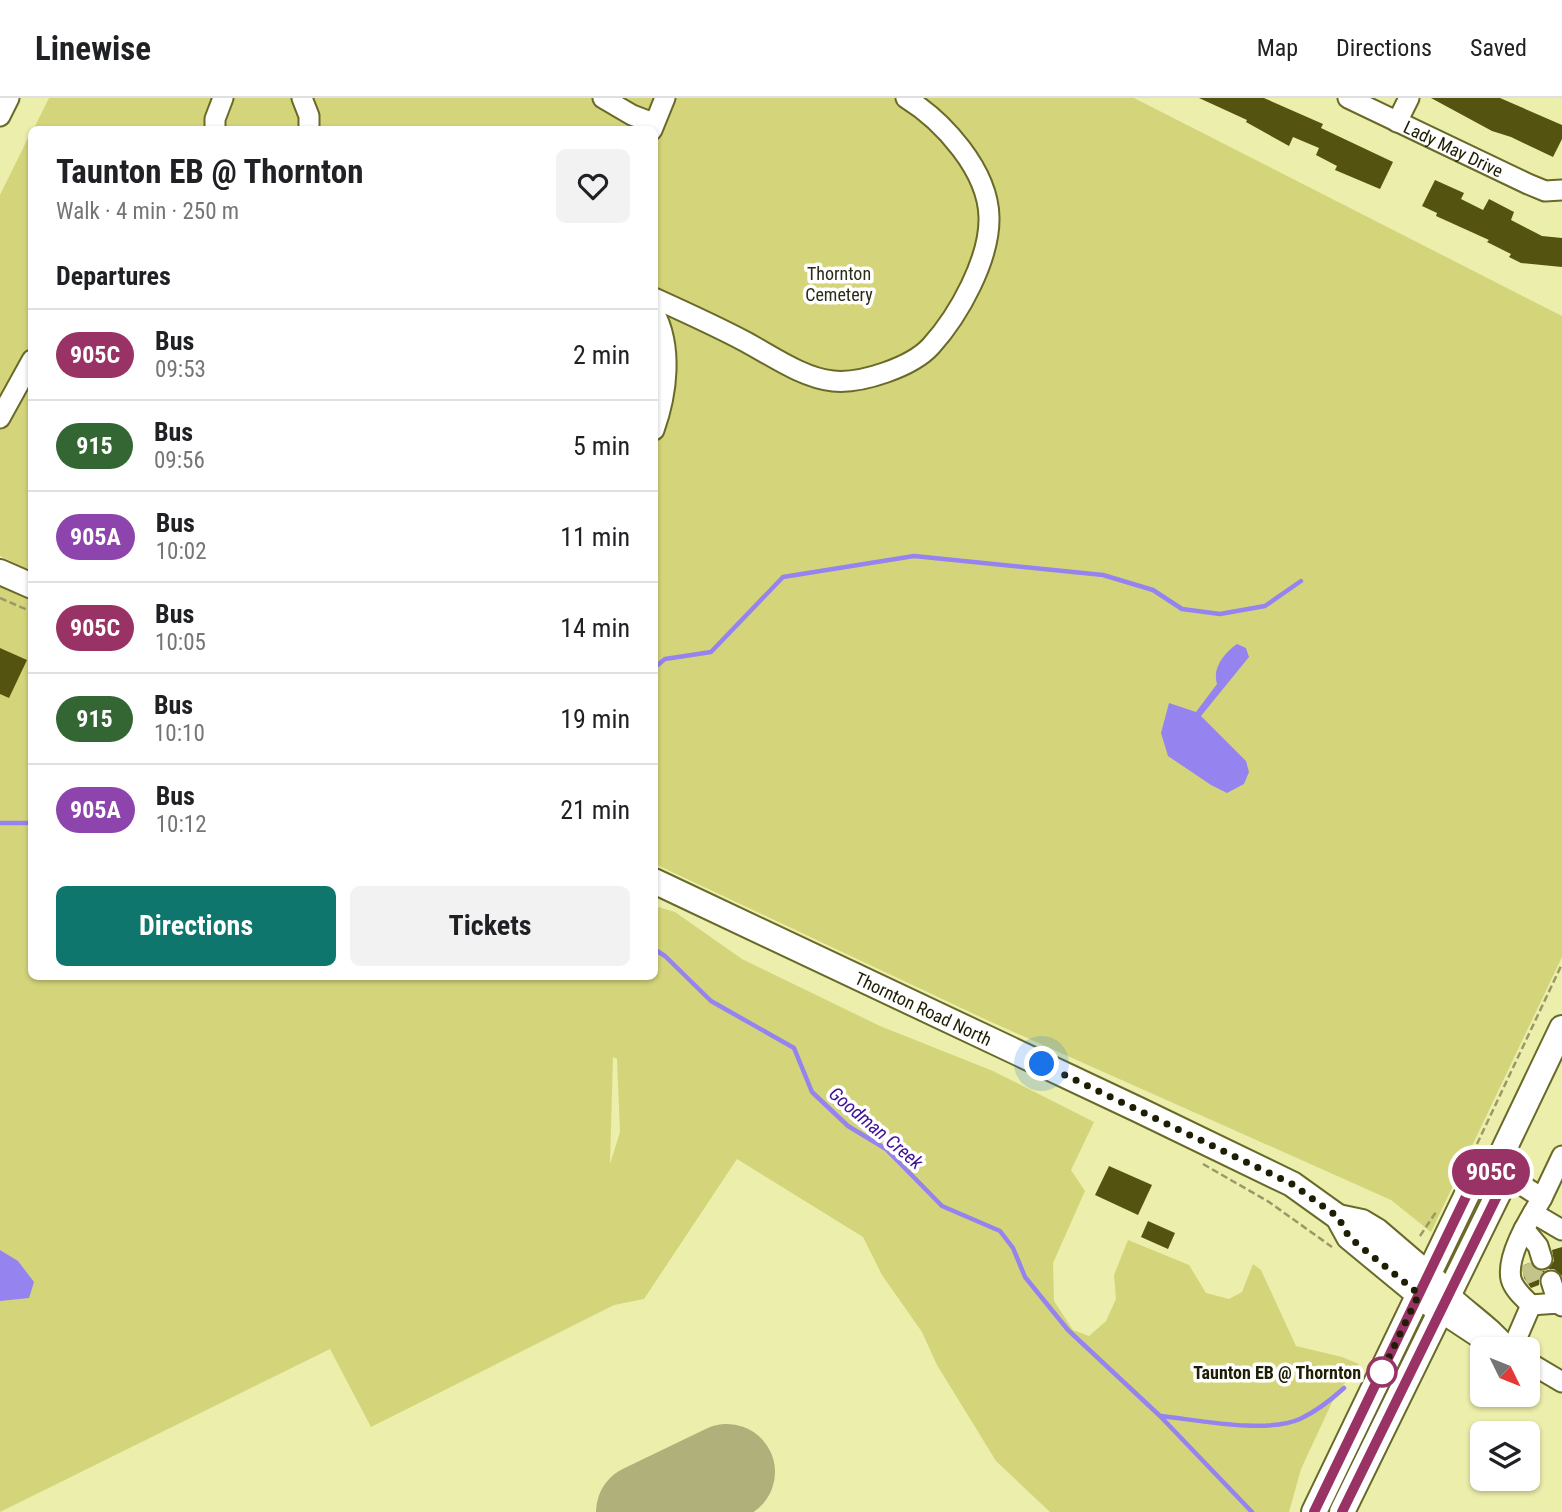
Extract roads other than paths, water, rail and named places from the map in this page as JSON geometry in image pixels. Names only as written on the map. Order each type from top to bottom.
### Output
[{"type":"main road","points":[[0,572],[28,584]]},
{"type":"main road","name":"Thornton Road North","points":[[658,883],[1292,1184],[1338,1217],[1362,1222],[1377,1231],[1424,1284],[1445,1303]]},
{"type":"main road","points":[[1314,1512],[1472,1184],[1495,1168],[1562,1028]]},
{"type":"main road","points":[[1342,1512],[1499,1192],[1495,1168]]},
{"type":"street","points":[[0,116],[9,98]]},
{"type":"street","points":[[302,98],[309,116],[309,126]]},
{"type":"street","points":[[603,98],[653,126],[665,98]]},
{"type":"street","points":[[658,300],[807,374],[833,381],[867,380],[930,348],[960,307],[981,264],[989,216],[979,175],[955,140],[919,106],[906,98]]},
{"type":"street","name":"Lady May Drive","points":[[1348,98],[1528,184],[1545,191],[1562,190]]},
{"type":"street","points":[[1397,122],[1409,98]]},
{"type":"street","points":[[215,126],[216,100]]},
{"type":"street","points":[[658,318],[667,359],[664,397],[658,417]]},
{"type":"street","points":[[0,418],[28,367]]},
{"type":"street","points":[[1519,1337],[1548,1297],[1517,1292],[1511,1280],[1511,1265],[1562,1157]]},
{"type":"street","points":[[1495,1168],[1530,1220],[1536,1261]]},
{"type":"street","points":[[1530,1220],[1562,1230]]},
{"type":"street","name":"Thornton Road North","points":[[1445,1303],[1481,1337]]},
{"type":"street","name":"Thornton Road North","points":[[1445,1303],[1465,1310],[1500,1337]]},
{"type":"street","points":[[1540,1369],[1562,1382]]},
{"type":"waterway","points":[[658,665],[665,659],[711,652],[783,577],[914,556],[1103,575],[1153,590],[1182,609],[1220,614],[1265,606],[1301,581]]},
{"type":"waterway","name":"Goodman Creek","points":[[0,823],[27,823]]},
{"type":"waterway","name":"Goodman Creek","points":[[658,952],[711,1001],[794,1048],[812,1092],[848,1126],[886,1149],[942,1206],[1000,1231],[1013,1248],[1025,1277],[1068,1330],[1160,1416],[1252,1512]]},
{"type":"waterway","points":[[1161,1416],[1232,1425],[1286,1423],[1312,1412],[1344,1388]]},
{"type":"tunnel","points":[[1529,1263],[1538,1285]]},
{"type":"place","name":"Taunton EB @ Thornton","points":[[1382,1372]]},
{"type":"park label","name":"Thornton Cemetery","points":[[839,283]]}]
